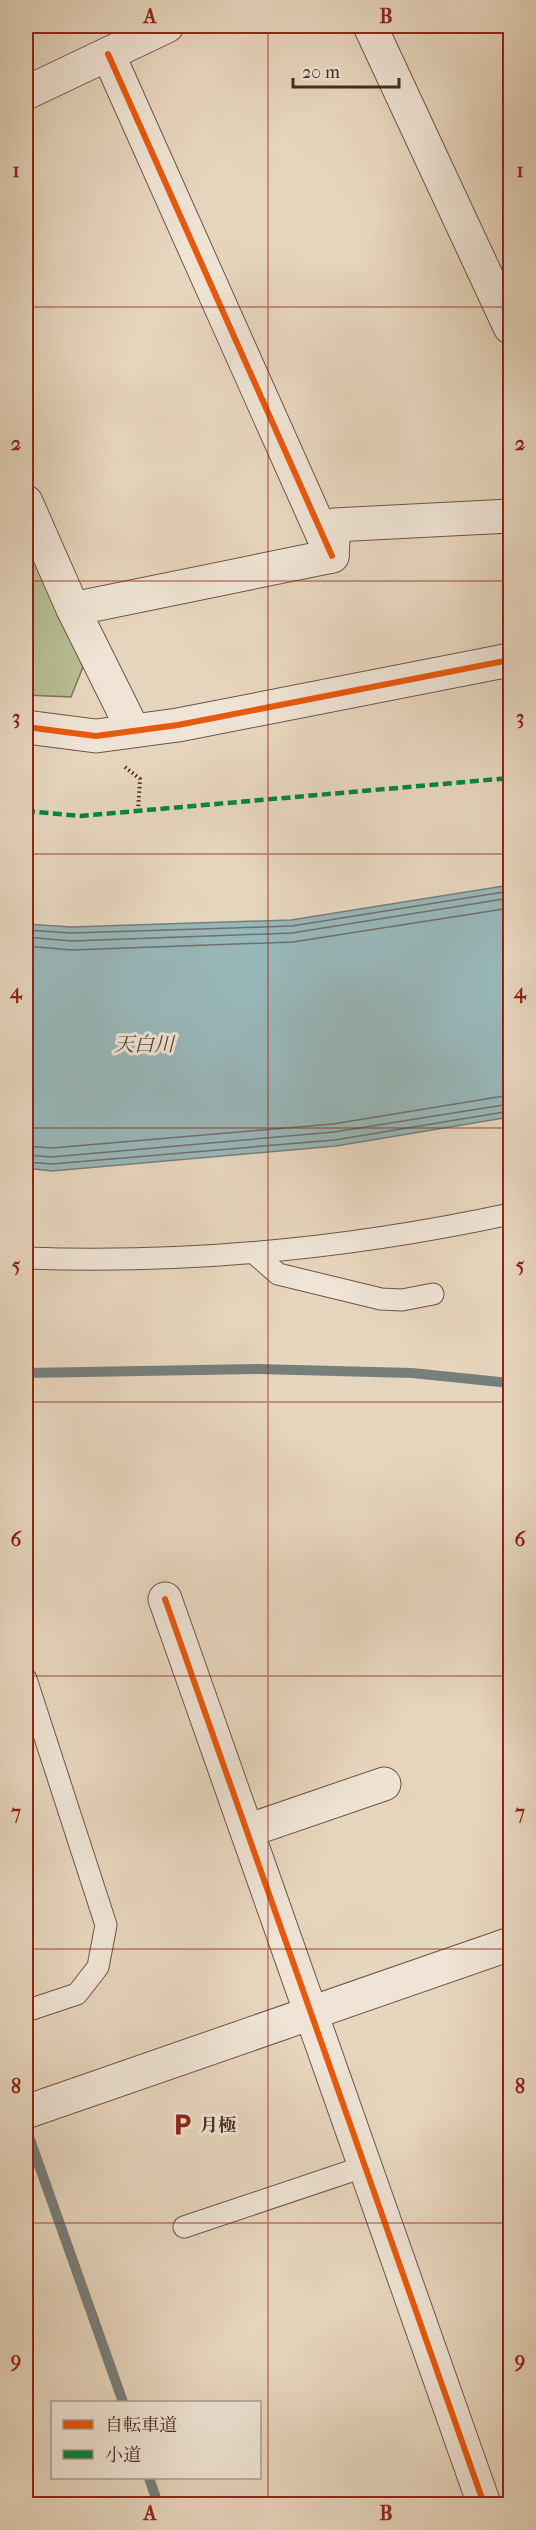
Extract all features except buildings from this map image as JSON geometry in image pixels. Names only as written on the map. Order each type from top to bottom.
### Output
[{"type":"street","points":[[26,93],[167,26]]},
{"type":"street","points":[[370,26],[510,327]]},
{"type":"street","points":[[108,54],[332,556]]},
{"type":"street","points":[[26,502],[73,609],[133,730]]},
{"type":"street","points":[[332,556],[334,525],[510,516]]},
{"type":"street","points":[[73,609],[332,556]]},
{"type":"street","points":[[26,727],[96,736],[178,725],[510,660]]},
{"type":"street","points":[[165,1599],[484,2505]]},
{"type":"street","points":[[247,1832],[384,1784]]},
{"type":"street","points":[[26,2112],[510,1944]]},
{"type":"lane","points":[[26,1258],[116,1259],[254,1253],[455,1226],[510,1214]]},
{"type":"lane","points":[[254,1253],[278,1274],[381,1299],[402,1300],[433,1294]]},
{"type":"lane","points":[[26,1679],[106,1925],[98,1967],[77,1994],[26,2011]]},
{"type":"lane","points":[[184,2227],[366,2166]]},
{"type":"path","points":[[96,736],[112,756],[140,779],[138,811]]},
{"type":"green space","points":[[26,542],[83,667],[71,697],[26,695]]},
{"type":"water","name":"天白川","points":[[510,885],[510,1117],[336,1146],[52,1171],[26,1168],[26,924],[71,927],[291,920]]},
{"type":"waterway","points":[[26,1373],[258,1369],[412,1373],[510,1383]]},
{"type":"waterway","points":[[28,2134],[123,2401]]},
{"type":"waterway","points":[[149,2479],[158,2504]]},
{"type":"marked path","points":[[26,811],[80,816],[510,778]]},
{"type":"cycle path","points":[[108,54],[332,556]]},
{"type":"cycle path","points":[[26,727],[96,736],[178,725],[510,660]]},
{"type":"cycle path","points":[[165,1599],[484,2504]]},
{"type":"place","name":"月極","points":[[182,2125]]}]
